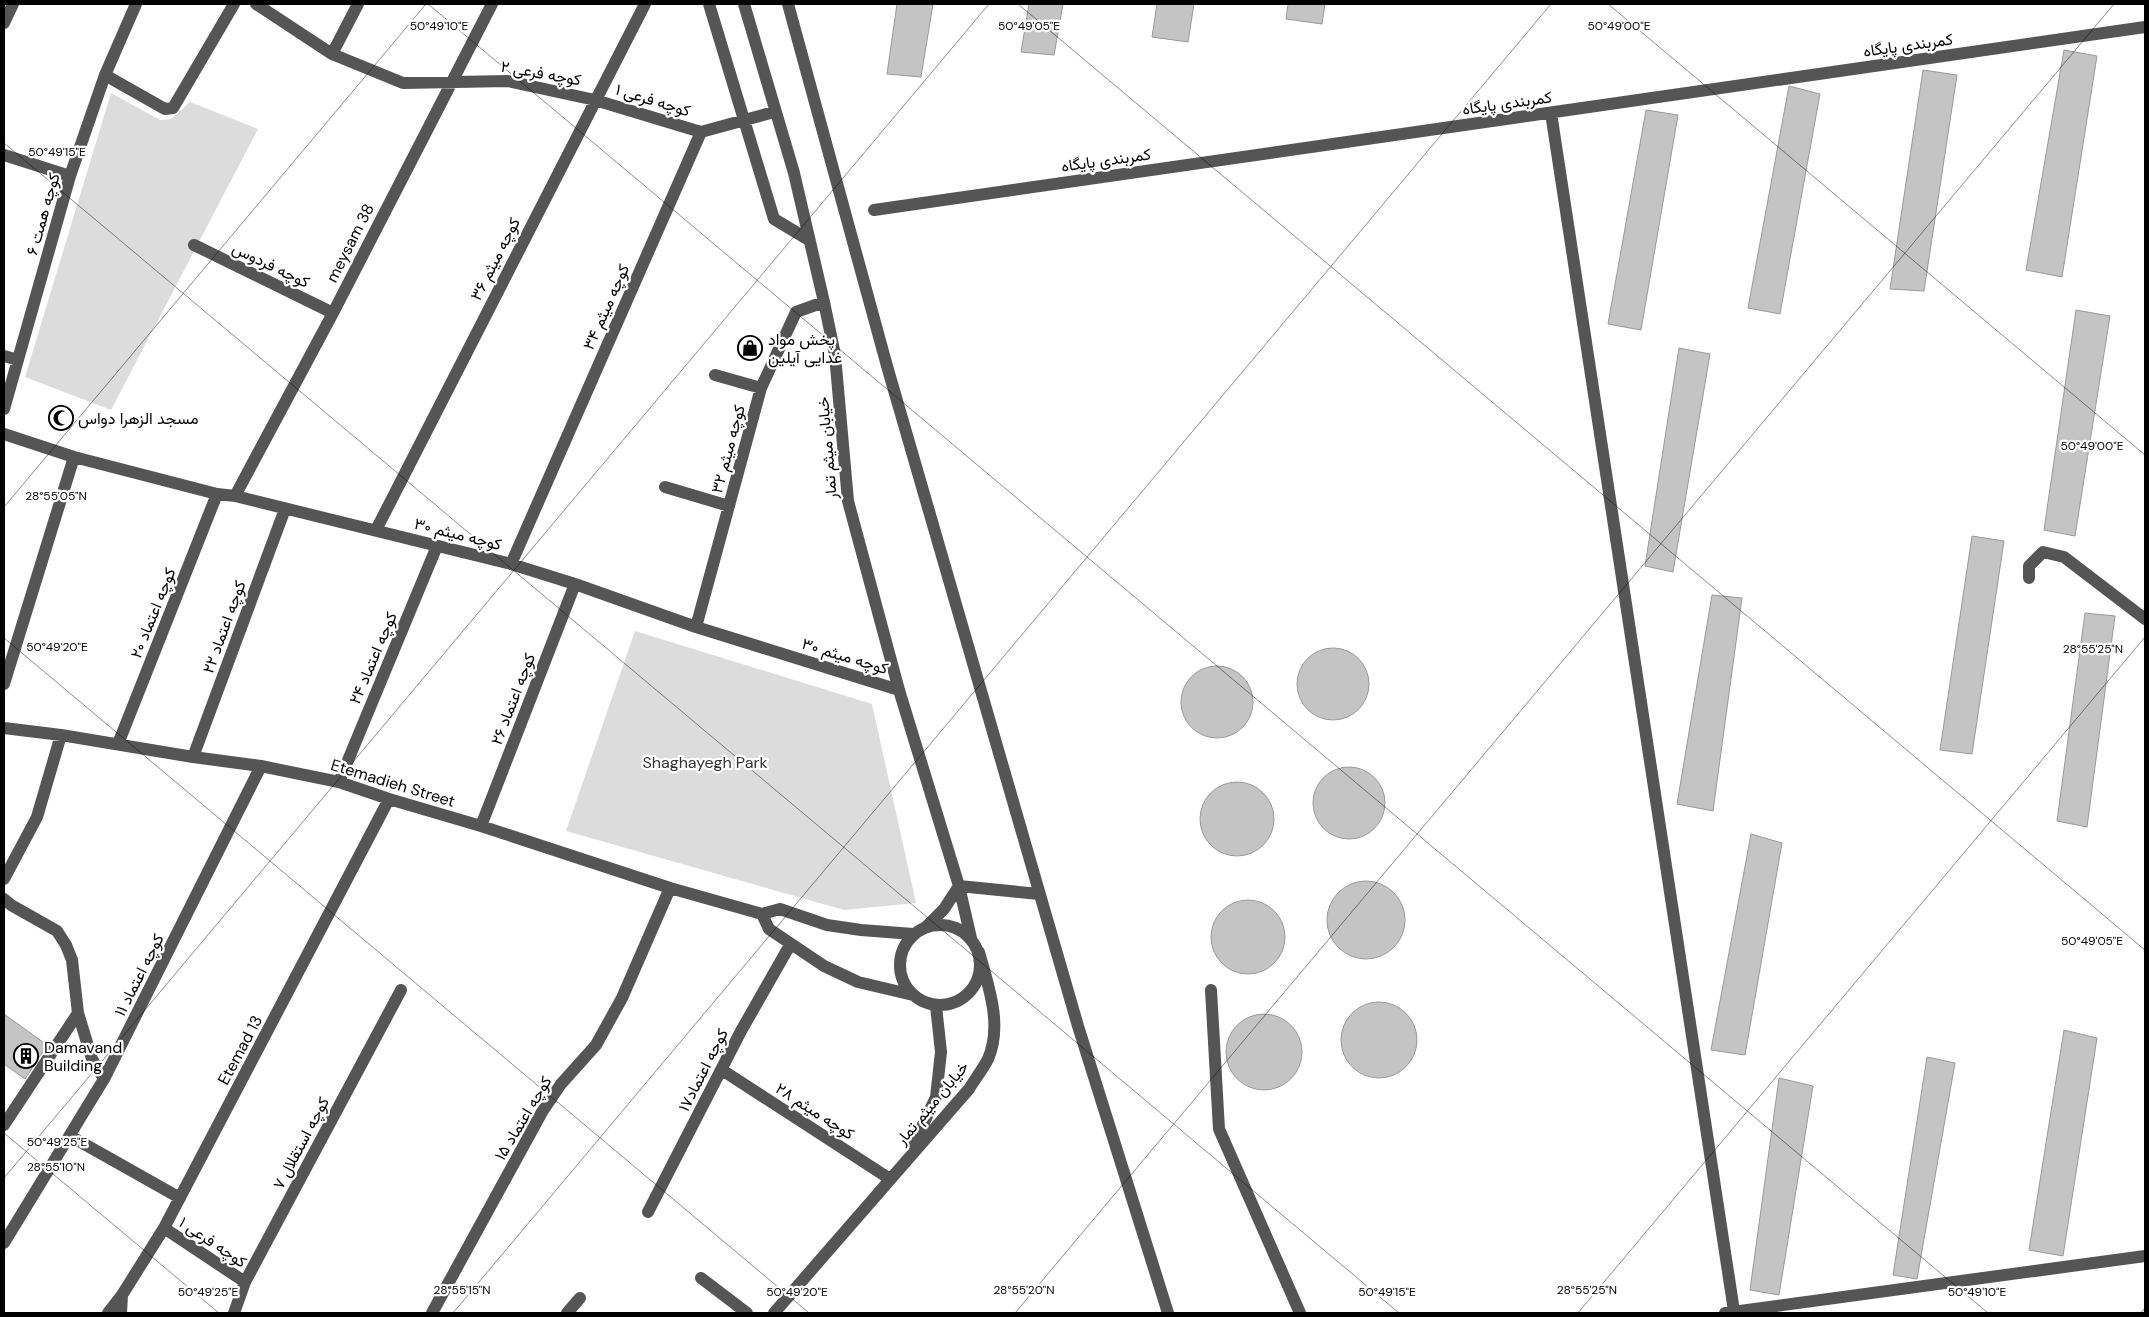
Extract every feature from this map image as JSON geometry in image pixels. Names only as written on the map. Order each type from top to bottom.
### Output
[{"type":"street","points":[[4,23],[12,4]]},
{"type":"street","name":"کوچه همت ۶","points":[[4,409],[70,176],[105,75],[136,4]]},
{"type":"street","points":[[105,75],[165,109],[173,108],[234,4]]},
{"type":"street","name":"کوچه فرعی ۲","points":[[256,4],[332,54],[403,83],[508,81],[595,100]]},
{"type":"street","points":[[332,54],[358,4]]},
{"type":"street","name":"meysam 38","points":[[235,496],[333,313],[492,4]]},
{"type":"street","name":"کوچه میثم ۳۶","points":[[376,530],[645,4]]},
{"type":"street","points":[[709,4],[746,120],[774,219],[809,240]]},
{"type":"street","name":"خیابان میثم تمار","points":[[744,4],[774,112],[794,173],[824,302],[835,355],[848,501],[898,690],[959,886],[971,938]]},
{"type":"street","points":[[788,4],[887,366],[1039,894],[1078,1026],[1168,1313]]},
{"type":"street","name":"کمربندی پایگاه","points":[[874,210],[2145,27]]},
{"type":"street","name":"کوچه فرعی ۱","points":[[595,100],[701,132]]},
{"type":"street","points":[[701,132],[774,112]]},
{"type":"street","points":[[1552,113],[1729,1312],[2145,1256]]},
{"type":"street","name":"کوچه میثم ۳۴","points":[[511,564],[701,132]]},
{"type":"street","points":[[4,155],[70,176]]},
{"type":"street","name":"کوچه فردوس","points":[[194,245],[333,313]]},
{"type":"street","name":"کوچه میثم ۳۲","points":[[696,627],[761,388],[796,312],[824,302]]},
{"type":"street","points":[[4,356],[18,360]]},
{"type":"street","points":[[714,375],[761,388]]},
{"type":"street","name":"کوچه میثم ۳۰","points":[[4,434],[74,457],[217,494],[235,496],[511,564],[576,584],[696,627],[898,690]]},
{"type":"street","points":[[4,684],[74,457]]},
{"type":"street","points":[[665,487],[729,506]]},
{"type":"street","name":"کوچه اعتماد ۲۰","points":[[118,744],[217,494]]},
{"type":"street","name":"کوچه اعتماد ۲۲","points":[[193,757],[285,509]]},
{"type":"street","name":"کوچه اعتماد ۲۴","points":[[339,782],[437,546]]},
{"type":"street","points":[[2029,578],[2029,566],[2044,552],[2064,557],[2145,620]]},
{"type":"street","name":"کوچه اعتماد ۲۶","points":[[481,826],[576,584]]},
{"type":"street","name":"Etemadieh Street","points":[[4,728],[262,766],[339,782],[670,888],[762,914],[780,909],[827,925],[913,934]]},
{"type":"street","points":[[4,879],[37,817],[61,735]]},
{"type":"street","name":"کوچه اعتماد ۱۱","points":[[4,1243],[104,1079],[262,766]]},
{"type":"street","name":"Etemad 13","points":[[121,1313],[122,1295],[164,1228],[389,799]]},
{"type":"street","points":[[913,995],[901,978],[899,962],[903,946],[913,934],[927,926],[944,909],[959,886],[1039,894]]},
{"type":"street","name":"کوچه اعتماد ۱۵","points":[[432,1313],[542,1112],[561,1084],[596,1045],[622,998],[670,888]]},
{"type":"street","points":[[4,899],[11,905],[57,931],[66,945],[72,960],[78,1013],[92,1059],[104,1079]]},
{"type":"street","points":[[762,914],[769,929],[790,945],[824,966],[858,982],[913,995],[936,1006],[952,1004],[966,996],[976,983],[980,968],[979,952],[971,938],[958,928],[943,924],[927,926]]},
{"type":"street","name":"کوچه اعتماد۱۷","points":[[648,1212],[741,1031],[790,945]]},
{"type":"street","name":"خیابان میثم تمار","points":[[774,1313],[969,1089],[988,1059],[994,1037],[993,1004],[979,952]]},
{"type":"street","name":"کوچه استقلال ۷","points":[[234,1313],[245,1282],[401,990]]},
{"type":"street","points":[[1211,990],[1219,1129],[1300,1313]]},
{"type":"street","name":"خیابان میثم تمار","points":[[906,1160],[936,1097],[941,1052],[936,1006]]},
{"type":"street","points":[[4,1125],[78,1013]]},
{"type":"street","name":"کوچه میثم ۲۸","points":[[722,1070],[890,1179]]},
{"type":"street","points":[[70,1136],[180,1198]]},
{"type":"street","name":"کوچه فرعی ۱","points":[[164,1228],[245,1282]]},
{"type":"street","points":[[701,1278],[747,1313]]},
{"type":"street","points":[[108,1313],[122,1295]]},
{"type":"street","points":[[567,1313],[580,1298]]},
{"type":"green space","points":[[111,93],[160,120],[171,119],[190,102],[258,129],[111,410],[25,377]]},
{"type":"green space","name":"Shaghayegh Park","points":[[635,631],[872,704],[916,903],[844,910],[566,831]]},
{"type":"building","points":[[897,4],[933,4],[921,77],[887,74]]},
{"type":"building","points":[[1029,4],[1063,4],[1054,55],[1021,52]]},
{"type":"building","points":[[1157,4],[1194,4],[1188,42],[1152,37]]},
{"type":"building","points":[[1288,4],[1325,4],[1322,24],[1286,19]]},
{"type":"building","points":[[2064,50],[2097,56],[2062,277],[2026,270]]},
{"type":"building","points":[[1923,70],[1957,75],[1924,291],[1890,289]]},
{"type":"building","points":[[1789,86],[1820,94],[1780,314],[1748,308]]},
{"type":"building","points":[[1646,110],[1678,115],[1641,330],[1608,324]]},
{"type":"building","points":[[2076,310],[2110,316],[2075,536],[2044,530]]},
{"type":"building","points":[[1679,348],[1710,354],[1673,572],[1645,566]]},
{"type":"building","points":[[1972,536],[2004,541],[1972,754],[1940,750]]},
{"type":"building","points":[[1712,595],[1742,598],[1713,811],[1677,804]]},
{"type":"building","points":[[2085,613],[2115,616],[2087,827],[2057,821]]},
{"type":"building","points":[[1333,648],[1353,654],[1363,664],[1369,684],[1363,704],[1353,714],[1333,720],[1313,714],[1303,704],[1297,684],[1303,664],[1313,654]]},
{"type":"building","points":[[1217,666],[1237,672],[1247,682],[1253,702],[1247,722],[1237,732],[1217,738],[1197,732],[1187,722],[1181,702],[1187,682],[1197,672]]},
{"type":"building","points":[[1349,767],[1369,773],[1379,783],[1385,803],[1379,823],[1369,833],[1349,839],[1329,833],[1319,823],[1313,803],[1319,783],[1329,773]]},
{"type":"building","points":[[1237,782],[1258,788],[1268,798],[1274,819],[1268,840],[1258,850],[1237,856],[1216,850],[1206,840],[1200,819],[1206,798],[1216,788]]},
{"type":"building","points":[[1751,834],[1782,843],[1745,1055],[1711,1050]]},
{"type":"building","points":[[1366,881],[1381,884],[1398,898],[1402,905],[1405,920],[1402,935],[1388,952],[1381,956],[1366,959],[1351,956],[1334,942],[1330,935],[1327,920],[1330,905],[1344,888],[1351,884]]},
{"type":"building","points":[[1248,900],[1269,906],[1279,916],[1285,937],[1279,958],[1269,968],[1248,974],[1227,968],[1217,958],[1211,937],[1217,916],[1227,906]]},
{"type":"building","points":[[1379,1002],[1393,1005],[1406,1013],[1414,1026],[1417,1040],[1414,1054],[1406,1067],[1393,1075],[1379,1078],[1365,1075],[1352,1067],[1344,1054],[1341,1040],[1344,1026],[1352,1013],[1365,1005]]},
{"type":"building","name":"Damavand Building","points":[[4,1014],[47,1045],[25,1079],[4,1064]]},
{"type":"building","points":[[1257,1014],[1271,1014],[1285,1020],[1296,1031],[1302,1045],[1299,1067],[1291,1079],[1271,1090],[1257,1090],[1243,1084],[1232,1073],[1226,1059],[1226,1045],[1232,1031],[1243,1020]]},
{"type":"building","points":[[2064,1030],[2097,1038],[2063,1256],[2029,1250]]},
{"type":"building","points":[[1927,1057],[1955,1063],[1917,1279],[1893,1275]]},
{"type":"building","points":[[1779,1078],[1813,1086],[1779,1295],[1750,1290]]},
{"type":"place","name":"پخش مواد غدایی آیلین","points":[[750,348]]},
{"type":"place","name":"مسجد الزهرا دواس","points":[[61,418]]},
{"type":"place","name":"Damavand Building","points":[[26,1056]]}]
